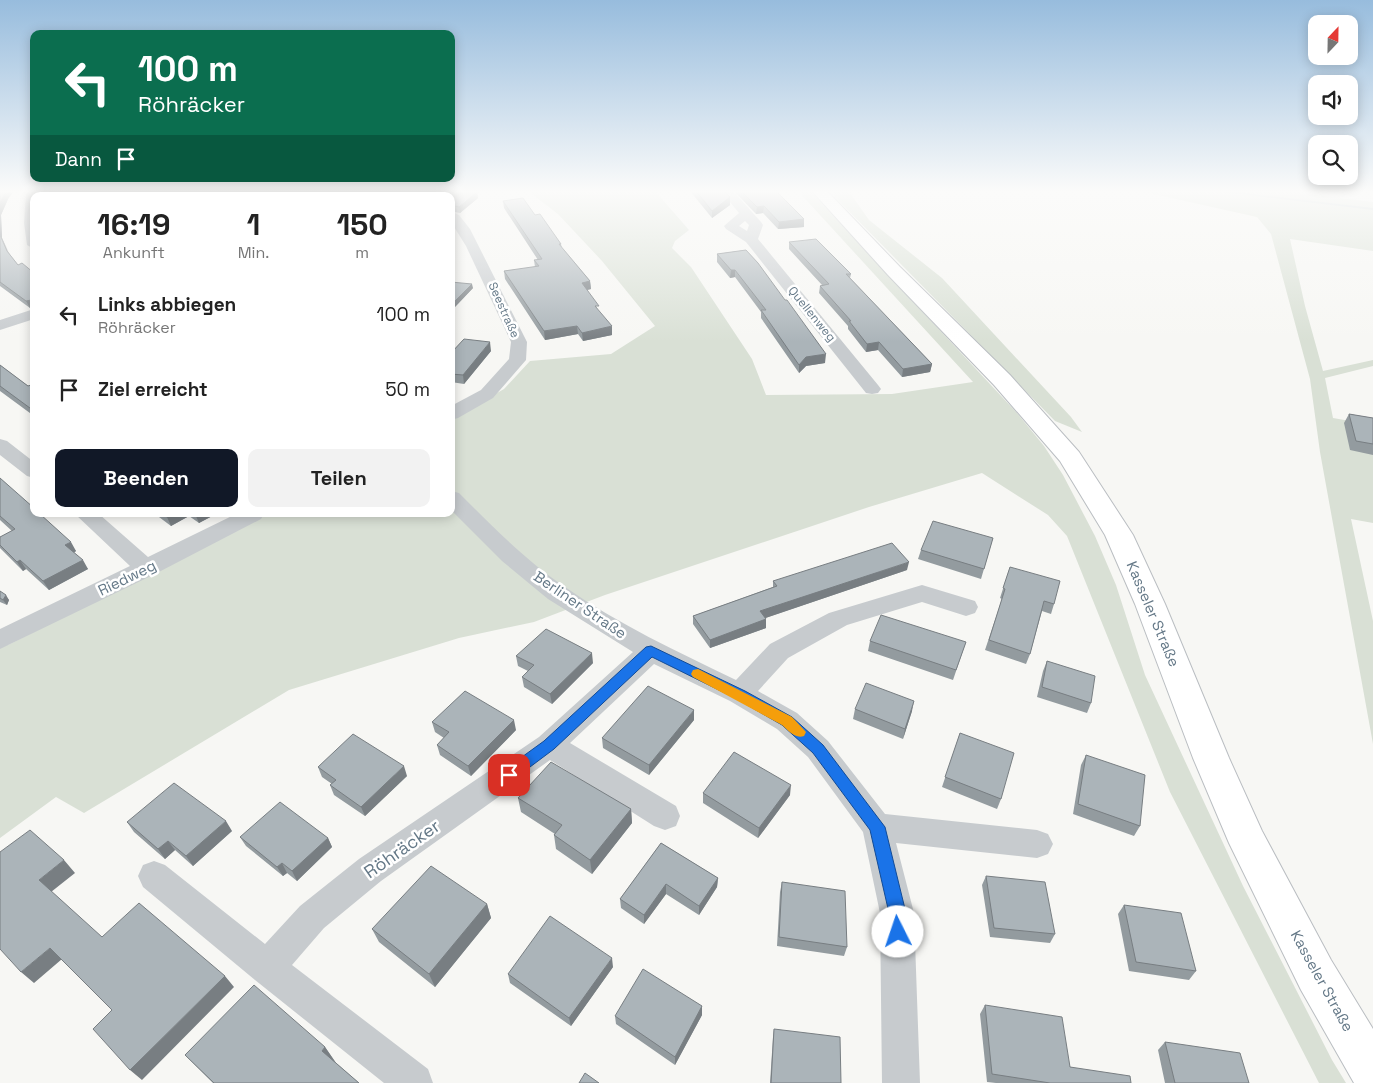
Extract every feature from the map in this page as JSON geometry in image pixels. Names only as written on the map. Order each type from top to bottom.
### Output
[{"type":"main road","name":"Kasseler Straße","points":[[868,242],[1002,380],[1070,457],[1119,535],[1150,604],[1211,758],[1248,843],[1316,975],[1373,1072]]},
{"type":"street","name":"Seestraße","points":[[455,412],[487,394],[517,360],[518,342],[470,242]]},
{"type":"street","name":"Quellenweg","points":[[753,242],[872,389]]},
{"type":"street","points":[[0,325],[30,315]]},
{"type":"street","points":[[0,445],[30,469]]},
{"type":"street","name":"Berliner Straße","points":[[455,502],[510,556],[556,593],[651,651],[740,694],[787,721],[818,749],[877,827],[897,913],[902,1083]]},
{"type":"street","points":[[89,517],[147,568]]},
{"type":"street","name":"Riedweg","points":[[0,640],[247,517]]},
{"type":"street","points":[[740,694],[779,650],[838,619],[922,593],[966,608]]},
{"type":"street","name":"Röhräcker","points":[[267,968],[312,916],[370,870],[549,745],[651,651]]},
{"type":"street","points":[[549,745],[665,816]]},
{"type":"street","points":[[877,827],[1037,844]]},
{"type":"street","points":[[154,876],[267,968],[414,1083]]},
{"type":"shaded area","points":[[584,242],[675,242],[672,248],[691,267],[752,359],[766,395],[892,394],[973,382],[844,242],[857,242],[1017,413],[1044,446],[1063,475],[1095,536],[1116,585],[1145,675],[1243,886],[1332,1060],[1346,1083],[1319,1083],[1170,792],[1067,536],[1048,515],[982,473],[869,507],[605,595],[534,622],[459,638],[289,690],[84,813],[56,797],[0,838],[0,638],[8,645],[259,517],[455,517],[455,417],[504,389],[530,361],[611,354],[655,326]]},
{"type":"shaded area","points":[[879,242],[896,242],[942,278],[1071,417],[1082,432],[1055,421]]},
{"type":"shaded area","points":[[1273,242],[1291,242],[1305,306],[1323,371],[1373,360],[1373,366],[1325,378],[1333,418],[1373,425],[1373,523],[1351,519],[1373,621],[1373,744],[1320,452],[1310,379]]},
{"type":"shaded area","points":[[1308,242],[1373,242],[1373,251]]},
{"type":"building","points":[[0,242],[3,242],[7,251],[18,265],[22,263],[30,270],[30,300],[26,301],[0,282]]},
{"type":"building","points":[[530,242],[559,242],[561,244],[559,244],[590,281],[582,283],[599,306],[595,306],[612,326],[582,333],[577,326],[544,331],[504,271],[539,266],[534,260],[542,259]]},
{"type":"building","points":[[789,242],[819,242],[851,274],[846,274],[932,364],[903,369],[879,342],[867,344],[849,321],[851,321],[820,286],[829,284]]},
{"type":"building","points":[[746,250],[785,300],[787,300],[826,354],[806,357],[799,365],[761,310],[766,310],[735,270],[731,270],[717,254]]},
{"type":"building","points":[[455,282],[472,284],[455,301]]},
{"type":"building","points":[[464,339],[490,342],[463,375],[455,374],[455,349]]},
{"type":"building","points":[[0,365],[28,386],[30,385],[30,408],[0,386]]},
{"type":"building","points":[[1349,414],[1373,418],[1373,444],[1356,441]]},
{"type":"building","points":[[0,478],[30,504],[30,517],[43,517],[71,542],[65,545],[83,560],[43,581],[20,560],[17,562],[0,545],[0,537],[15,529],[0,516]]},
{"type":"building","points":[[933,521],[993,538],[984,569],[921,550]]},
{"type":"building","points":[[892,543],[909,562],[760,611],[766,619],[710,640],[693,616],[777,586],[773,581]]},
{"type":"building","points":[[1010,567],[1060,581],[1054,604],[1044,601],[1030,654],[989,640]]},
{"type":"building","points":[[0,591],[6,595],[3,600],[0,598]]},
{"type":"building","points":[[881,615],[966,642],[956,670],[870,641]]},
{"type":"building","points":[[546,629],[592,653],[550,694],[522,677],[534,665],[516,656]]},
{"type":"building","points":[[1047,661],[1095,676],[1091,703],[1042,687]]},
{"type":"building","points":[[866,683],[914,701],[905,729],[855,709]]},
{"type":"building","points":[[648,686],[694,710],[649,765],[602,738]]},
{"type":"building","points":[[465,691],[514,720],[468,766],[437,745],[449,732],[432,722]]},
{"type":"building","points":[[960,733],[1014,753],[1001,799],[945,777]]},
{"type":"building","points":[[353,734],[404,766],[361,807],[330,785],[336,780],[318,767]]},
{"type":"building","points":[[734,752],[791,785],[759,828],[703,793]]},
{"type":"building","points":[[1086,755],[1145,775],[1140,826],[1078,804]]},
{"type":"building","points":[[551,762],[631,809],[590,860],[554,835],[562,825],[518,798]]},
{"type":"building","points":[[174,783],[226,821],[186,856],[168,841],[158,849],[127,822]]},
{"type":"building","points":[[280,802],[328,838],[292,871],[282,863],[277,867],[240,837]]},
{"type":"building","points":[[30,830],[64,860],[39,880],[102,937],[139,903],[225,976],[130,1070],[93,1029],[112,1010],[50,948],[21,972],[0,949],[0,852]]},
{"type":"building","points":[[661,843],[718,878],[699,906],[666,884],[644,915],[620,899]]},
{"type":"building","points":[[431,866],[487,904],[429,974],[372,929]]},
{"type":"building","points":[[986,876],[1045,882],[1055,934],[994,928]]},
{"type":"building","points":[[782,882],[845,891],[847,947],[779,937]]},
{"type":"building","points":[[1124,905],[1181,913],[1196,971],[1136,962]]},
{"type":"building","points":[[550,916],[612,958],[569,1018],[508,974]]},
{"type":"building","points":[[643,969],[702,1006],[675,1057],[615,1016]]},
{"type":"building","points":[[254,985],[325,1047],[322,1051],[359,1083],[214,1083],[185,1055]]},
{"type":"building","points":[[985,1005],[1062,1017],[1070,1067],[1130,1076],[1131,1083],[1050,1083],[992,1074]]},
{"type":"building","points":[[774,1029],[840,1037],[841,1083],[771,1083]]},
{"type":"building","points":[[1165,1042],[1240,1053],[1249,1083],[1175,1083]]},
{"type":"building","points":[[585,1073],[599,1083],[579,1083]]},
{"type":"slow traffic","points":[[698,674],[740,694],[787,721],[799,732]]},
{"type":"route","points":[[509,775],[549,745],[651,651],[740,694],[787,721],[818,749],[877,827],[897,913],[898,932]]}]
